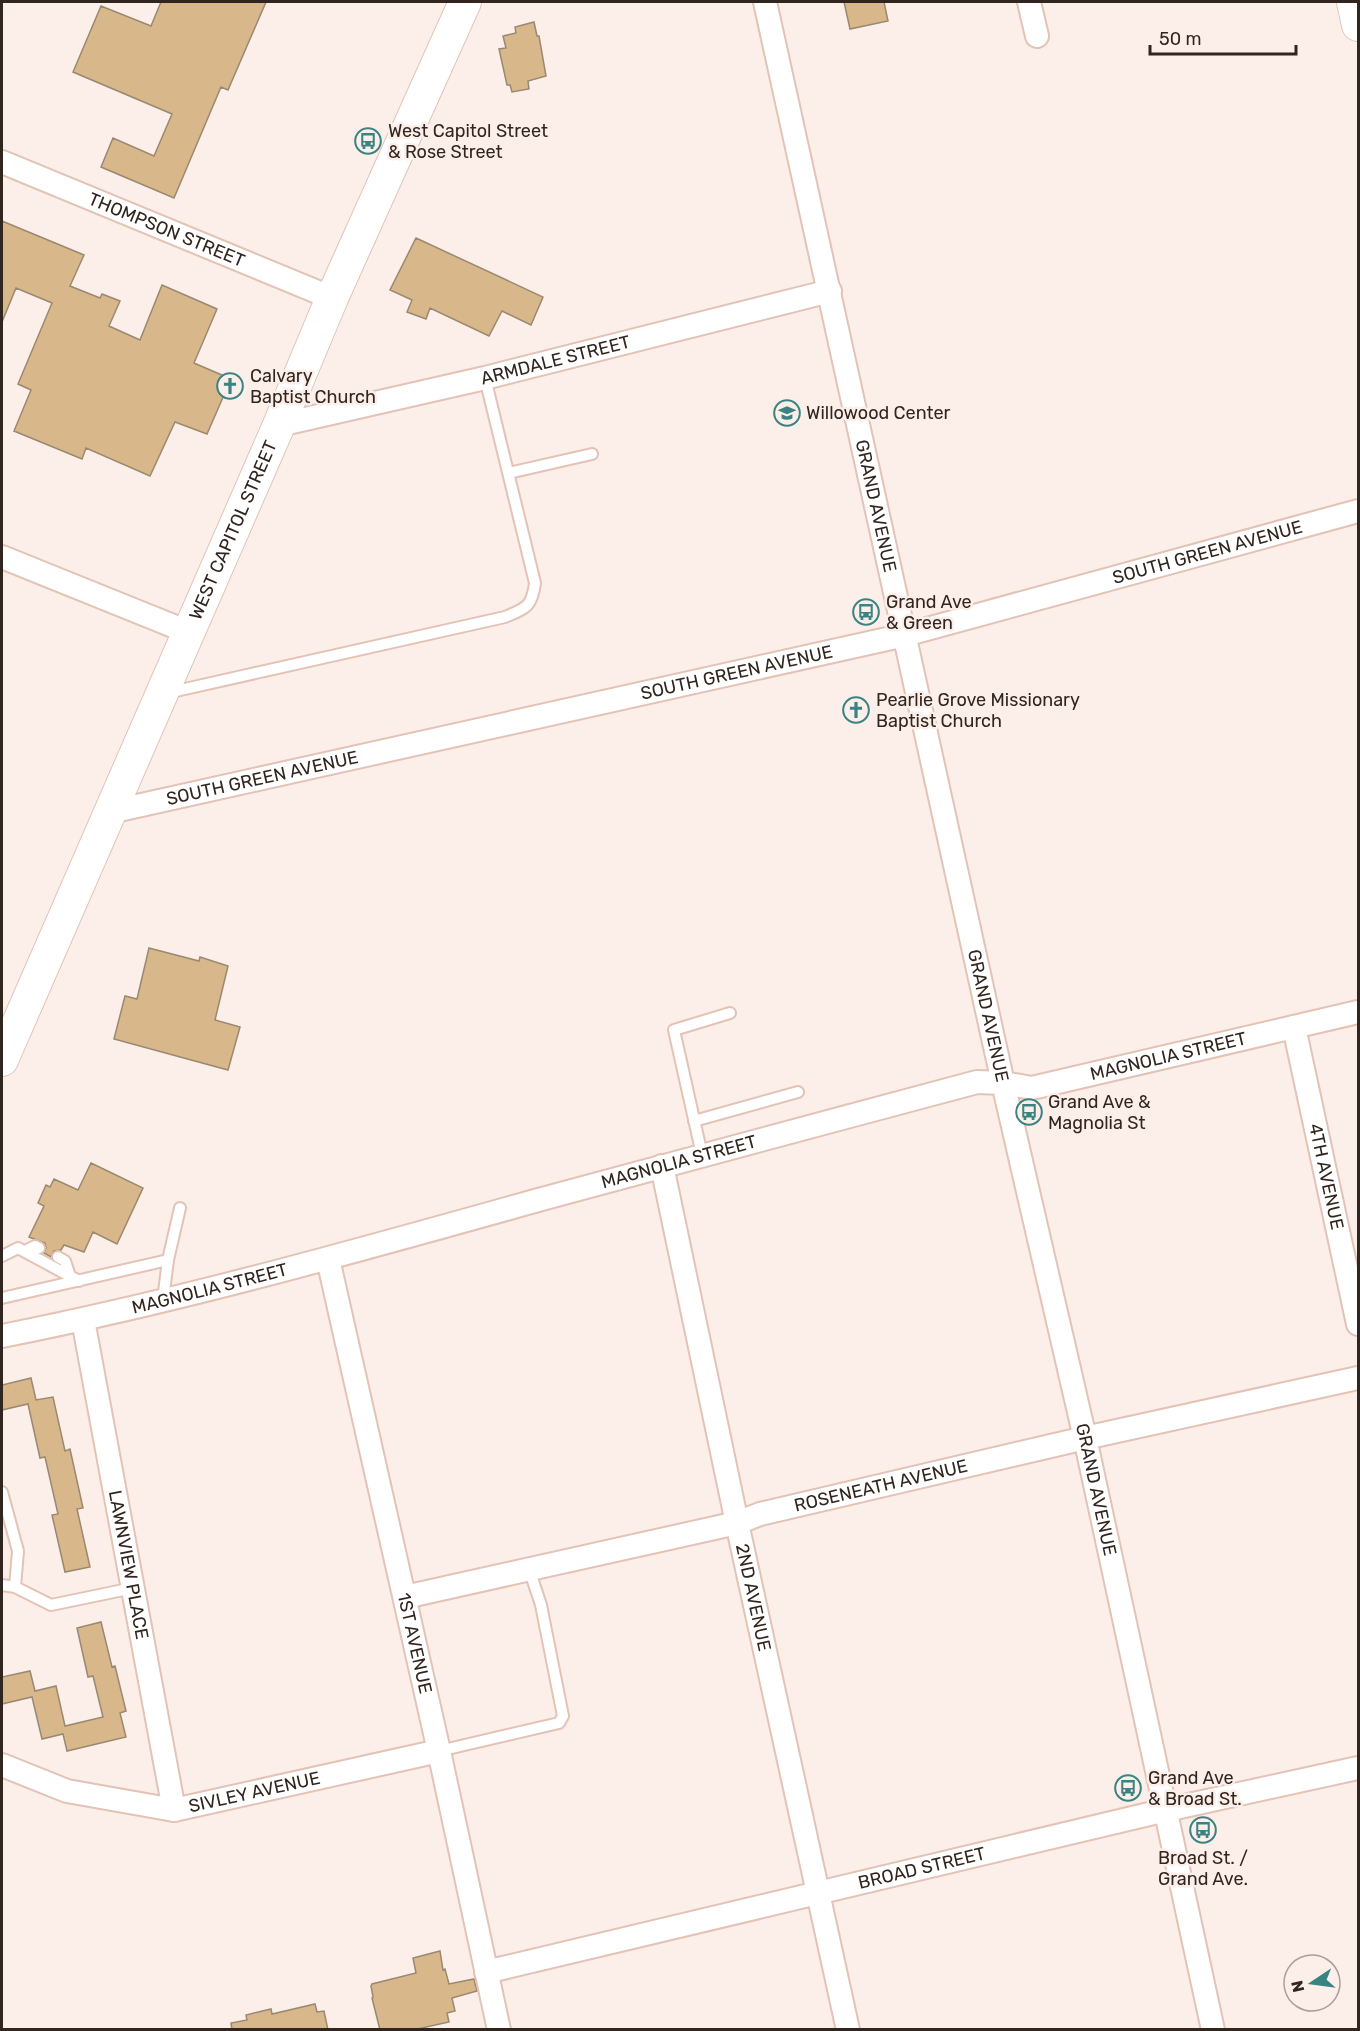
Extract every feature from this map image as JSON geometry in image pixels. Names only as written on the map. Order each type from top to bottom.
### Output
[{"type":"main road","name":"WEST CAPITOL STREET","points":[[2,1056],[279,425],[332,298],[465,2]]},
{"type":"main road","points":[[1353,2],[1359,25]]},
{"type":"street","name":"GRAND AVENUE","points":[[765,2],[1003,1083],[1085,1438],[1213,2030]]},
{"type":"street","points":[[1029,2],[1037,36]]},
{"type":"street","name":"THOMPSON STREET","points":[[2,162],[332,298]]},
{"type":"street","name":"ARMDALE STREET","points":[[279,425],[485,378],[830,291]]},
{"type":"street","name":"SOUTH GREEN AVENUE","points":[[110,812],[905,635],[1359,511]]},
{"type":"street","points":[[2,557],[188,632]]},
{"type":"street","name":"MAGNOLIA STREET","points":[[2,1336],[83,1320],[328,1258],[977,1082],[1003,1083],[1032,1088],[1359,1012]]},
{"type":"street","name":"4TH AVENUE","points":[[1294,1027],[1359,1324]]},
{"type":"street","name":"2ND AVENUE","points":[[662,1166],[736,1523],[848,2030]]},
{"type":"street","name":"1ST AVENUE","points":[[328,1258],[440,1751],[499,2030]]},
{"type":"street","name":"LAWNVIEW PLACE","points":[[83,1320],[174,1810]]},
{"type":"street","name":"ROSENEATH AVENUE","points":[[405,1597],[736,1523],[760,1514],[1085,1438],[1359,1378]]},
{"type":"street","name":"SIVLEY AVENUE","points":[[2,1765],[67,1791],[174,1810],[440,1751]]},
{"type":"street","name":"BROAD STREET","points":[[486,1972],[1166,1810],[1359,1768]]},
{"type":"lane","points":[[161,694],[505,617],[522,610],[533,599],[535,583],[485,378]]},
{"type":"lane","points":[[509,473],[592,454]]},
{"type":"lane","points":[[702,1155],[674,1030],[730,1013]]},
{"type":"lane","points":[[694,1121],[798,1092]]},
{"type":"lane","points":[[163,1300],[168,1260],[180,1209]]},
{"type":"lane","points":[[25,1251],[35,1246],[39,1248]]},
{"type":"lane","points":[[2,1256],[18,1248],[74,1279]]},
{"type":"lane","points":[[58,1257],[65,1261],[74,1279]]},
{"type":"lane","points":[[2,1299],[74,1279],[168,1260]]},
{"type":"lane","points":[[2,1492],[18,1551],[15,1587]]},
{"type":"lane","points":[[440,1751],[559,1723],[563,1716],[541,1605],[530,1569]]},
{"type":"lane","points":[[2,1585],[15,1587],[51,1605],[133,1588]]},
{"type":"building","points":[[161,2],[266,2],[228,90],[221,87],[174,198],[101,167],[113,138],[154,156],[172,114],[73,72],[101,6],[151,26]]},
{"type":"building","points":[[844,2],[884,2],[888,21],[850,29]]},
{"type":"building","points":[[534,22],[537,36],[539,36],[546,76],[528,81],[529,89],[512,92],[510,85],[507,85],[499,49],[506,48],[503,36],[516,33],[515,27]]},
{"type":"building","points":[[2,221],[84,255],[70,286],[100,298],[102,294],[120,301],[109,326],[140,340],[162,285],[217,309],[194,363],[231,379],[207,434],[175,422],[150,476],[86,448],[82,459],[14,431],[31,390],[18,384],[52,303],[16,288],[2,322]]},
{"type":"building","points":[[416,238],[543,297],[531,325],[502,311],[489,336],[430,308],[426,319],[407,312],[412,300],[390,290]]},
{"type":"building","points":[[149,948],[199,961],[200,957],[228,966],[215,1020],[240,1027],[228,1070],[114,1039],[125,996],[137,999]]},
{"type":"building","points":[[91,1163],[143,1188],[117,1244],[93,1232],[84,1252],[64,1245],[61,1250],[54,1251],[51,1257],[44,1253],[45,1243],[29,1237],[44,1206],[38,1203],[46,1185],[50,1187],[54,1179],[78,1190]]},
{"type":"building","points":[[31,1378],[36,1400],[53,1397],[65,1451],[70,1449],[83,1508],[77,1509],[90,1567],[65,1572],[52,1515],[58,1514],[45,1457],[40,1458],[28,1404],[2,1410],[2,1385]]},
{"type":"building","points":[[101,1622],[126,1711],[120,1713],[126,1737],[67,1751],[63,1734],[42,1739],[32,1697],[2,1704],[2,1677],[30,1671],[35,1691],[56,1686],[65,1726],[103,1717],[93,1676],[88,1677],[77,1628]]},
{"type":"building","points":[[440,1951],[443,1970],[445,1969],[449,1984],[474,1979],[477,1991],[452,1998],[455,2011],[447,2013],[449,2022],[413,2030],[380,2030],[372,1998],[372,1984],[416,1973],[413,1958]]},
{"type":"building","points":[[315,2004],[317,2012],[324,2011],[328,2030],[232,2030],[231,2023],[247,2020],[246,2015],[271,2009],[272,2014]]},
{"type":"place","name":"West Capitol Street & Rose Street","points":[[368,141]]},
{"type":"place","name":"Calvary Baptist Church","points":[[230,386]]},
{"type":"place","name":"Willowood Center","points":[[787,413]]},
{"type":"place","name":"Grand Ave & Green","points":[[866,612]]},
{"type":"place","name":"Pearlie Grove Missionary Baptist Church","points":[[856,710]]},
{"type":"place","name":"Grand Ave & Magnolia St","points":[[1029,1112]]},
{"type":"place","name":"Grand Ave & Broad St.","points":[[1128,1788]]},
{"type":"place","name":"Broad St. / Grand Ave.","points":[[1203,1830]]}]
